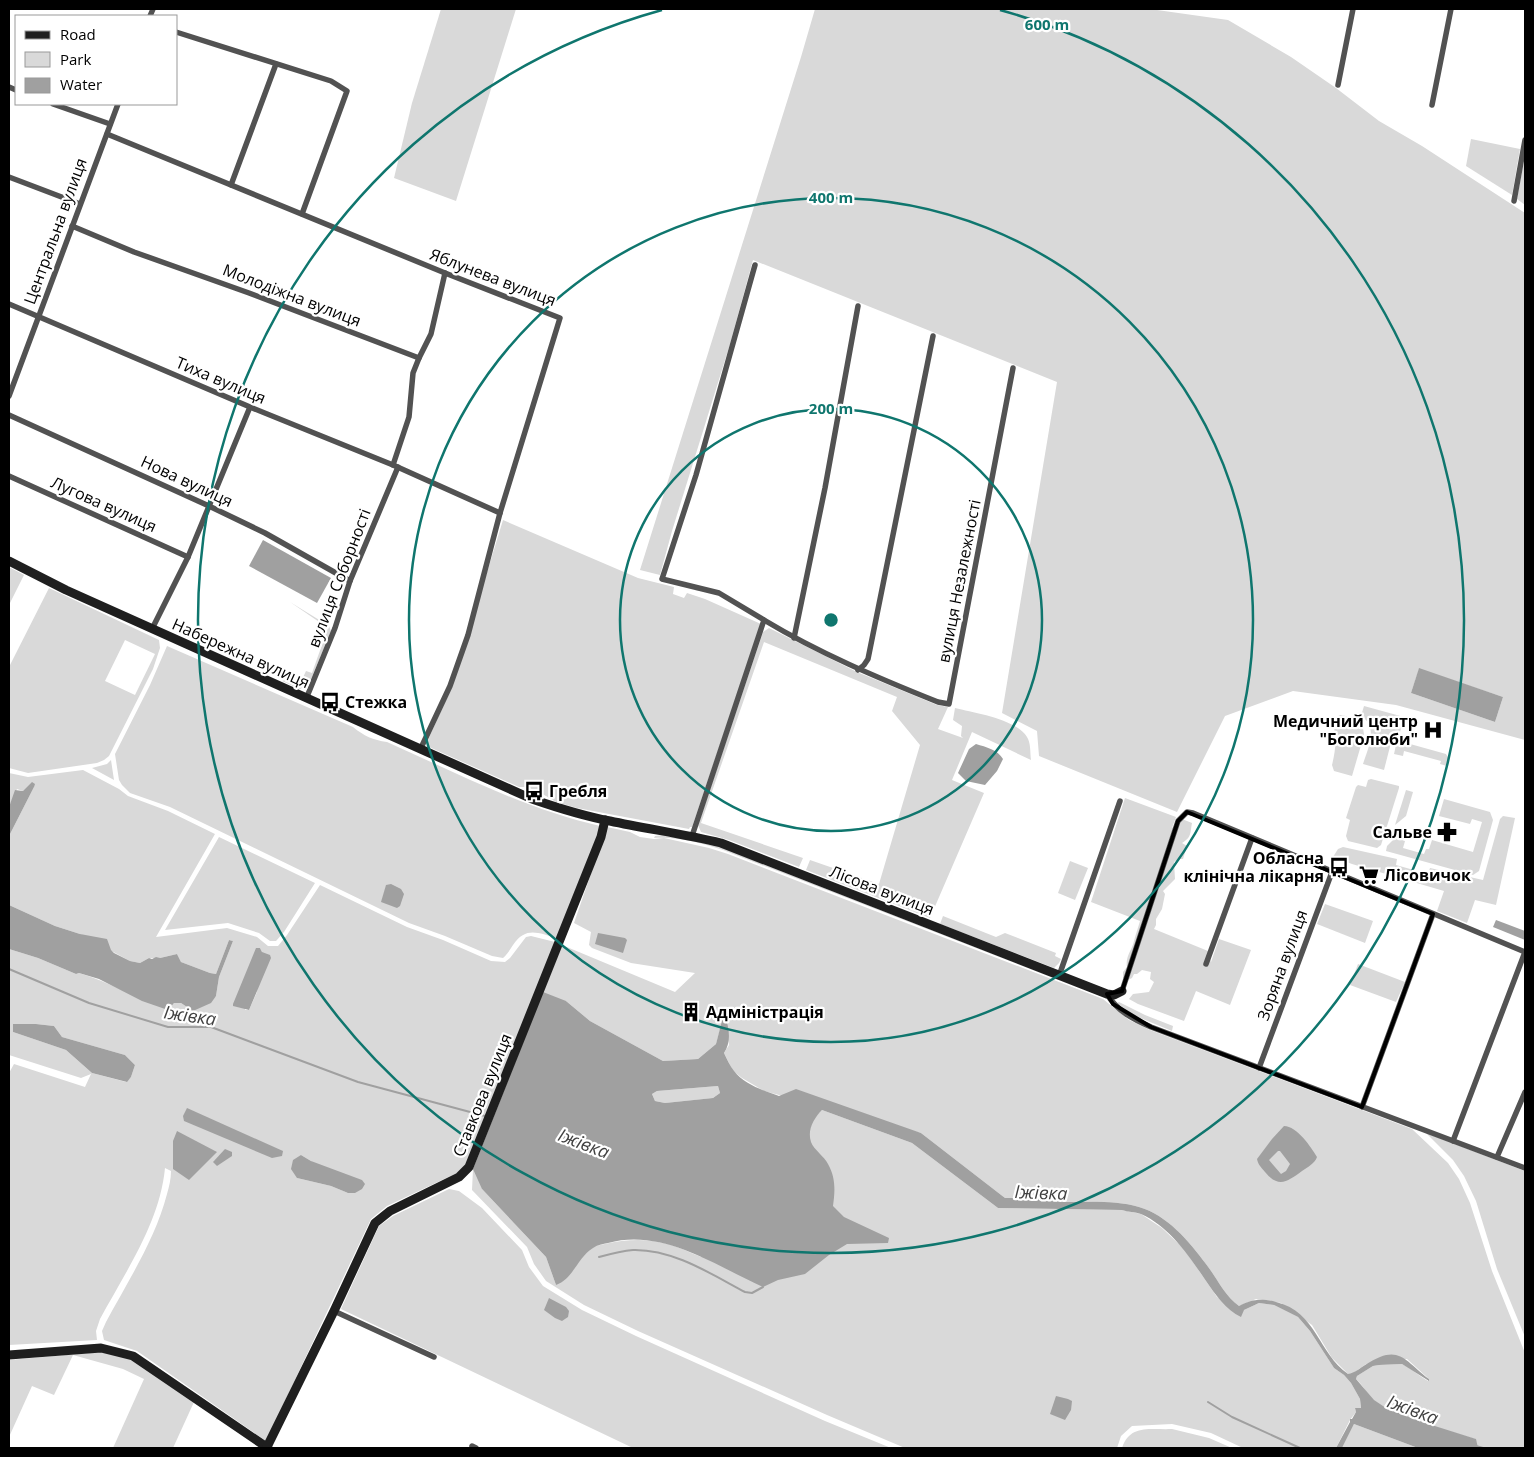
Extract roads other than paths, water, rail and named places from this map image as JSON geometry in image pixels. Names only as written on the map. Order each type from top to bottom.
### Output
[{"type":"street","points":[[1338,85],[1353,9]]},
{"type":"street","points":[[1432,105],[1451,9]]},
{"type":"street","points":[[178,33],[332,81],[347,91],[302,214]]},
{"type":"street","points":[[231,185],[276,64]]},
{"type":"street","points":[[56,105],[110,124]]},
{"type":"street","name":"Центральна вулиця","points":[[9,396],[118,105]]},
{"type":"street","name":"Яблунева вулиця","points":[[107,134],[445,273],[560,318],[500,514],[468,635],[450,686],[420,750]]},
{"type":"street","points":[[1514,200],[1525,140]]},
{"type":"street","points":[[9,177],[80,204]]},
{"type":"street","name":"Молодіжна вулиця","points":[[72,226],[134,252],[249,293],[419,358]]},
{"type":"street","name":"вулиця Незалежності","points":[[755,265],[696,475],[662,579],[718,593],[794,638],[858,670],[938,702],[949,704],[1013,368]]},
{"type":"street","points":[[395,466],[409,417],[414,373],[431,334],[445,273]]},
{"type":"street","name":"Тиха вулиця","points":[[9,304],[250,407],[395,466],[500,514]]},
{"type":"street","points":[[794,638],[825,488],[858,306]]},
{"type":"street","points":[[858,670],[868,659],[933,336]]},
{"type":"street","points":[[152,628],[188,557],[250,407]]},
{"type":"street","name":"Нова вулиця","points":[[9,415],[265,533],[350,581]]},
{"type":"street","name":"вулиця Соборності","points":[[306,699],[335,628],[350,581],[395,466]]},
{"type":"street","name":"Лугова вулиця","points":[[9,476],[188,557]]},
{"type":"street","name":"Набережна вулиця","points":[[9,561],[66,590],[532,799],[567,811],[605,820],[692,836]]},
{"type":"street","points":[[692,836],[764,620]]},
{"type":"street","points":[[1059,976],[1120,801]]},
{"type":"street","points":[[1107,994],[1114,995],[1122,991],[1180,817],[1186,812],[1193,812],[1525,952],[1453,1141]]},
{"type":"street","name":"Ставкова вулиця","points":[[269,1445],[375,1222],[390,1211],[459,1177],[469,1167],[601,837],[605,820]]},
{"type":"street","name":"Лісова вулиця","points":[[692,836],[721,843],[1107,994]]},
{"type":"street","points":[[1206,964],[1252,838]]},
{"type":"street","name":"Зоряна вулиця","points":[[1258,1068],[1332,872]]},
{"type":"street","points":[[1362,1106],[1433,914]]},
{"type":"street","points":[[1107,994],[1113,1004],[1119,1009],[1151,1027],[1525,1168]]},
{"type":"street","points":[[1497,1158],[1525,1092]]},
{"type":"street","points":[[334,1311],[434,1357]]},
{"type":"street","points":[[9,1355],[101,1348],[133,1356],[269,1445]]},
{"type":"water","points":[[263,540],[331,578],[317,603],[249,566]]},
{"type":"water","points":[[1419,668],[1503,697],[1495,722],[1411,693]]},
{"type":"water","points":[[976,744],[995,751],[1003,759],[997,771],[985,785],[966,781],[958,773],[969,749]]},
{"type":"water","points":[[32,782],[35,784],[34,787],[9,836],[9,807],[15,790],[23,791]]},
{"type":"water","points":[[391,884],[401,889],[404,894],[400,906],[397,908],[381,902],[386,885]]},
{"type":"water","points":[[9,905],[55,926],[80,934],[107,939],[114,953],[130,961],[140,963],[149,958],[160,958],[177,954],[181,962],[216,974],[229,940],[233,941],[219,977],[216,996],[211,1003],[193,1011],[181,1003],[174,1003],[168,1010],[142,1001],[99,979],[79,973],[76,974],[38,958],[9,949]]},
{"type":"water","points":[[1496,920],[1525,931],[1525,940],[1493,927]]},
{"type":"water","points":[[598,933],[625,938],[627,940],[623,953],[595,944]]},
{"type":"water","points":[[256,948],[260,948],[262,952],[270,955],[271,958],[249,1010],[233,1006],[233,1004]]},
{"type":"water","points":[[543,992],[566,1001],[590,1021],[663,1061],[698,1059],[716,1044],[724,1013],[729,1034],[727,1048],[724,1053],[738,1076],[749,1083],[779,1096],[796,1089],[921,1133],[1005,1198],[1063,1198],[1065,1202],[1121,1203],[1139,1207],[1159,1216],[1185,1238],[1234,1302],[1239,1306],[1252,1301],[1266,1300],[1290,1307],[1309,1324],[1330,1355],[1348,1374],[1355,1372],[1376,1358],[1386,1355],[1393,1354],[1406,1360],[1429,1381],[1402,1364],[1373,1366],[1357,1376],[1356,1379],[1374,1400],[1386,1408],[1419,1421],[1476,1439],[1478,1448],[1418,1448],[1354,1424],[1342,1448],[1336,1448],[1350,1419],[1352,1419],[1356,1412],[1355,1408],[1361,1408],[1360,1399],[1351,1383],[1334,1368],[1310,1331],[1298,1317],[1274,1305],[1259,1303],[1244,1310],[1241,1317],[1226,1306],[1178,1243],[1161,1226],[1141,1214],[1122,1210],[998,1208],[912,1143],[822,1110],[812,1124],[810,1138],[812,1145],[831,1169],[834,1180],[833,1206],[844,1217],[889,1238],[888,1243],[847,1244],[829,1255],[805,1274],[778,1280],[763,1287],[688,1251],[649,1241],[629,1240],[598,1245],[583,1257],[567,1278],[556,1285],[546,1257],[482,1189],[473,1169]],"holes":[[[718,1086],[720,1093],[713,1098],[665,1103],[655,1101],[652,1094],[657,1091]]]},
{"type":"water","points":[[13,1024],[54,1026],[62,1037],[125,1055],[135,1065],[131,1077],[127,1082],[92,1073],[66,1050],[13,1032]]},
{"type":"water","points":[[187,1108],[283,1151],[282,1156],[272,1158],[184,1121],[183,1116]]},
{"type":"water","points":[[1284,1126],[1294,1129],[1317,1157],[1311,1165],[1292,1178],[1279,1182],[1270,1177],[1261,1168],[1257,1159]],"holes":[[[1280,1151],[1290,1164],[1286,1171],[1281,1174],[1269,1160]]]},
{"type":"water","points":[[177,1131],[217,1152],[189,1180],[173,1169],[173,1141]]},
{"type":"water","points":[[225,1149],[232,1152],[232,1156],[217,1166],[213,1162]]},
{"type":"water","points":[[301,1155],[311,1161],[362,1180],[365,1184],[362,1189],[355,1193],[348,1193],[331,1186],[297,1178],[291,1169],[293,1160]]},
{"type":"water","points":[[549,1298],[566,1307],[569,1311],[568,1317],[562,1321],[544,1310]]},
{"type":"water","points":[[1056,1396],[1072,1401],[1071,1410],[1065,1420],[1050,1414]]},
{"type":"waterway","name":"Іжівка","points":[[9,969],[89,1003],[168,1027],[211,1027],[358,1082],[485,1116]]},
{"type":"waterway","points":[[599,1257],[629,1250],[648,1251],[677,1258],[745,1292],[752,1293],[763,1287]]},
{"type":"waterway","points":[[1208,1402],[1232,1417],[1300,1448]]},
{"type":"waterway","name":"Іжівка","points":[[1476,1446],[1483,1448]]},
{"type":"place","name":"Стежка","points":[[330,702]]},
{"type":"place","name":"Медичний центр \"Боголюби\"","points":[[1433,730]]},
{"type":"place","name":"Гребля","points":[[534,791]]},
{"type":"place","name":"Сальве","points":[[1447,832]]},
{"type":"place","name":"Обласна клінічна лікарня","points":[[1339,867]]},
{"type":"place","name":"Лісовичок","points":[[1369,875]]},
{"type":"place","name":"Адміністрація","points":[[691,1012]]}]
